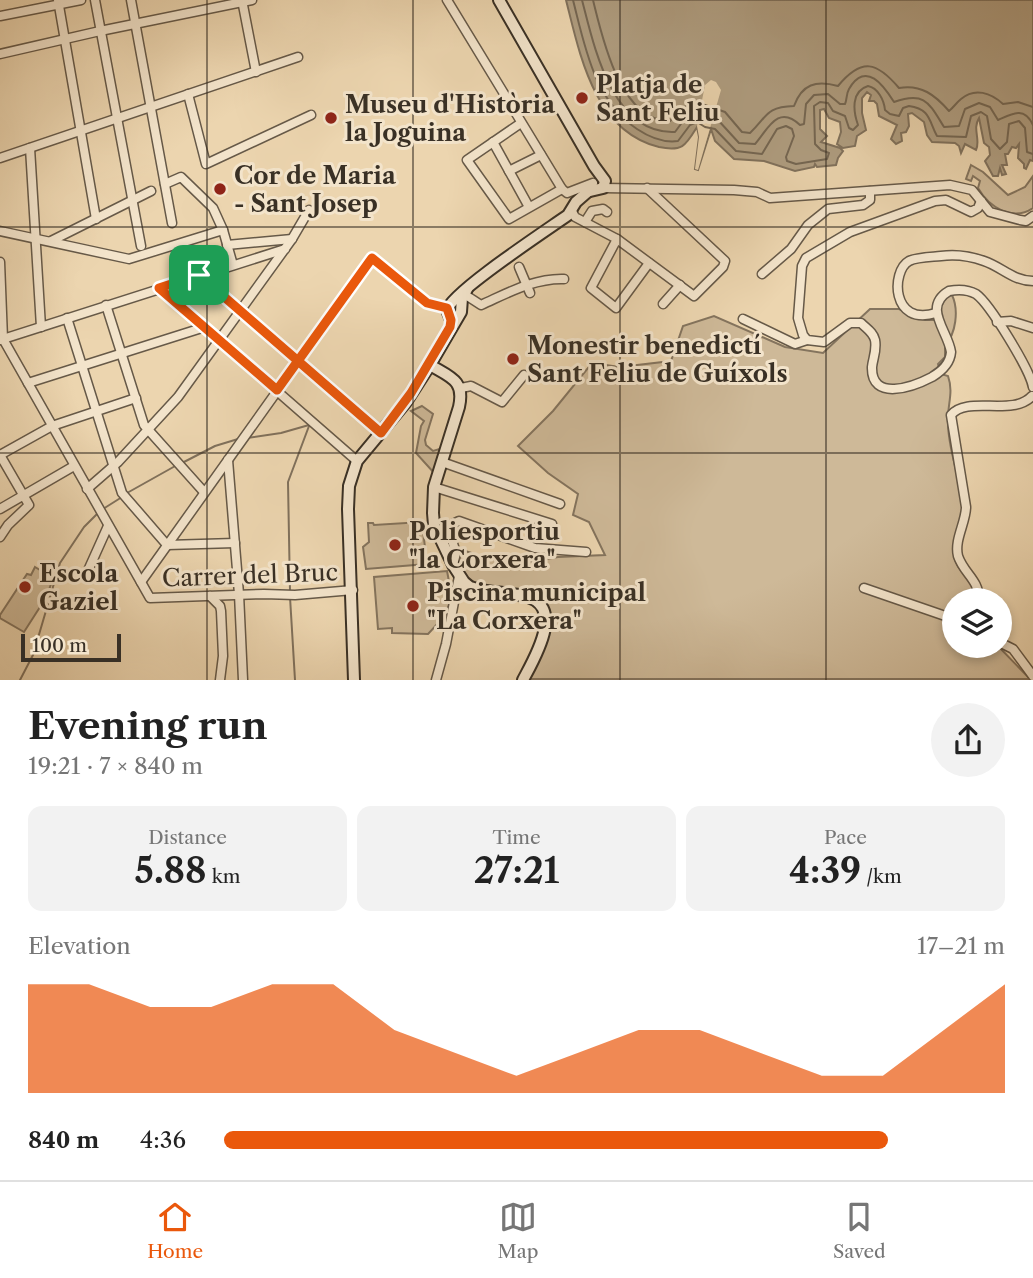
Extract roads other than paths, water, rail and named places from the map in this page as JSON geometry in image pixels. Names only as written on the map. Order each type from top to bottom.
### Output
[{"type":"main road","points":[[354,680],[348,486],[357,461],[406,402],[430,365],[450,327],[453,310],[466,292],[572,211],[576,202],[599,183],[499,0]]},
{"type":"main road","points":[[430,365],[456,381],[461,388],[460,407],[435,487],[434,525],[456,570],[470,587],[527,596],[540,605],[545,619],[544,638],[523,680]]},
{"type":"street","points":[[0,16],[58,2],[81,0]]},
{"type":"street","points":[[95,0],[141,246]]},
{"type":"street","points":[[131,0],[172,223]]},
{"type":"street","points":[[0,54],[207,5],[252,0]]},
{"type":"street","points":[[447,0],[566,193],[599,183],[647,188],[757,192],[770,198],[950,185],[972,190],[990,212],[1031,220]]},
{"type":"street","points":[[242,1],[256,72]]},
{"type":"street","points":[[58,2],[96,219]]},
{"type":"street","points":[[0,158],[298,57]]},
{"type":"street","points":[[188,94],[206,164],[311,115]]},
{"type":"street","points":[[521,123],[467,160],[509,219],[562,189]]},
{"type":"street","points":[[493,142],[529,207]]},
{"type":"street","points":[[30,148],[41,327]]},
{"type":"street","points":[[509,171],[541,155]]},
{"type":"street","points":[[165,184],[181,177],[213,208],[223,230],[233,265]]},
{"type":"street","points":[[572,211],[575,217],[617,239],[694,296],[723,267],[725,261],[647,188]]},
{"type":"street","points":[[51,241],[151,191]]},
{"type":"street","points":[[762,274],[791,249],[808,225],[828,209],[863,205],[870,200],[870,191]]},
{"type":"street","points":[[978,588],[958,554],[957,546],[966,516],[966,506],[951,415],[961,408],[1019,404],[1033,396],[1027,370],[998,322],[982,299],[966,290],[949,290],[944,293],[938,302],[936,313],[951,347],[951,359],[946,367],[931,377],[892,391],[878,386],[874,379],[872,366],[876,342],[872,333],[861,324],[850,323],[824,342],[815,343],[803,335],[798,318],[802,266],[812,253],[862,227],[935,201],[946,200],[971,212],[978,208],[981,201]]},
{"type":"street","points":[[585,222],[592,211],[603,209],[607,212]]},
{"type":"street","points":[[88,489],[178,397],[292,239],[309,210]]},
{"type":"street","points":[[0,231],[129,259],[223,230]]},
{"type":"street","points":[[227,244],[292,239]]},
{"type":"street","points":[[617,239],[591,288],[616,308],[649,263]]},
{"type":"street","points":[[1,340],[285,248]]},
{"type":"street","points":[[936,313],[925,317],[916,316],[902,306],[898,297],[899,280],[903,267],[909,261],[945,255],[964,256],[985,261],[1012,277],[1033,281]]},
{"type":"street","points":[[0,262],[1,340],[141,582],[372,258],[427,303],[453,310]]},
{"type":"street","points":[[519,267],[527,289]]},
{"type":"street","points":[[199,275],[381,433]]},
{"type":"street","points":[[466,292],[481,304],[527,289],[548,278],[564,279]]},
{"type":"street","points":[[663,304],[680,285]]},
{"type":"street","points":[[159,288],[357,461]]},
{"type":"street","points":[[106,305],[148,430],[204,492]]},
{"type":"street","points":[[67,318],[124,495],[167,545]]},
{"type":"street","points":[[743,319],[795,344],[807,340]]},
{"type":"street","points":[[998,322],[1011,321],[1033,328]]},
{"type":"street","points":[[28,383],[205,327]]},
{"type":"street","points":[[461,388],[471,386],[502,402],[524,375]]},
{"type":"street","points":[[0,537],[4,523],[29,505],[0,455],[52,426],[136,398]]},
{"type":"street","points":[[228,460],[243,680]]},
{"type":"street","points":[[442,462],[560,505]]},
{"type":"street","points":[[0,509],[75,466]]},
{"type":"street","points":[[435,487],[552,524]]},
{"type":"street","points":[[436,680],[446,644],[456,570],[456,553],[449,531],[453,524],[459,522],[535,548],[586,552]]},
{"type":"street","points":[[86,575],[108,526]]},
{"type":"street","points":[[167,545],[234,543]]},
{"type":"street","name":"Carrer del Bruc","points":[[141,582],[150,598],[239,594],[295,595],[353,590]]},
{"type":"street","points":[[864,588],[942,614]]},
{"type":"street","points":[[209,596],[220,606],[221,611],[223,656],[220,680]]},
{"type":"street","points":[[1012,648],[1033,676]]},
{"type":"water","points":[[566,0],[1033,0],[1033,161],[1030,160],[1026,169],[1024,168],[1018,158],[1019,144],[1005,154],[1007,165],[1002,165],[1006,174],[1002,175],[1000,168],[998,176],[993,176],[985,161],[990,155],[989,147],[984,143],[979,118],[976,126],[976,150],[965,144],[961,153],[955,143],[932,142],[924,122],[912,113],[908,114],[909,126],[906,132],[901,133],[902,141],[896,144],[891,139],[897,125],[879,116],[877,104],[869,101],[871,95],[867,92],[862,98],[866,130],[857,136],[855,146],[843,148],[837,144],[841,132],[840,122],[829,118],[824,109],[820,110],[820,129],[827,136],[821,142],[843,151],[836,165],[817,167],[815,164],[814,167],[795,171],[764,161],[734,159],[715,141],[711,129],[698,170],[695,169],[699,137],[697,127],[683,146],[674,149],[659,147],[637,138],[619,125],[605,108],[584,66]]},
{"type":"waterway","points":[[247,438],[309,425]]},
{"type":"waterway","points":[[290,591],[288,482],[309,426]]},
{"type":"waterway","points":[[182,463],[215,446],[238,439]]},
{"type":"waterway","points":[[127,493],[177,465]]},
{"type":"waterway","points":[[103,509],[122,497]]},
{"type":"waterway","points":[[20,680],[33,655],[60,563],[84,527],[99,512]]},
{"type":"waterway","points":[[290,597],[295,680]]},
{"type":"place","name":"Platja de Sant Feliu","points":[[582,98]]},
{"type":"place","name":"Museu d'Història la Joguina","points":[[331,118]]},
{"type":"place","name":"Cor de Maria - Sant Josep","points":[[220,189]]},
{"type":"place","name":"Monestir benedictí Sant Feliu de Guíxols","points":[[513,359]]},
{"type":"place","name":"Poliesportiu \"la Corxera\"","points":[[395,545]]},
{"type":"place","name":"Escola Gaziel","points":[[25,587]]},
{"type":"place","name":"Piscina municipal \"La Corxera\"","points":[[413,606]]}]
